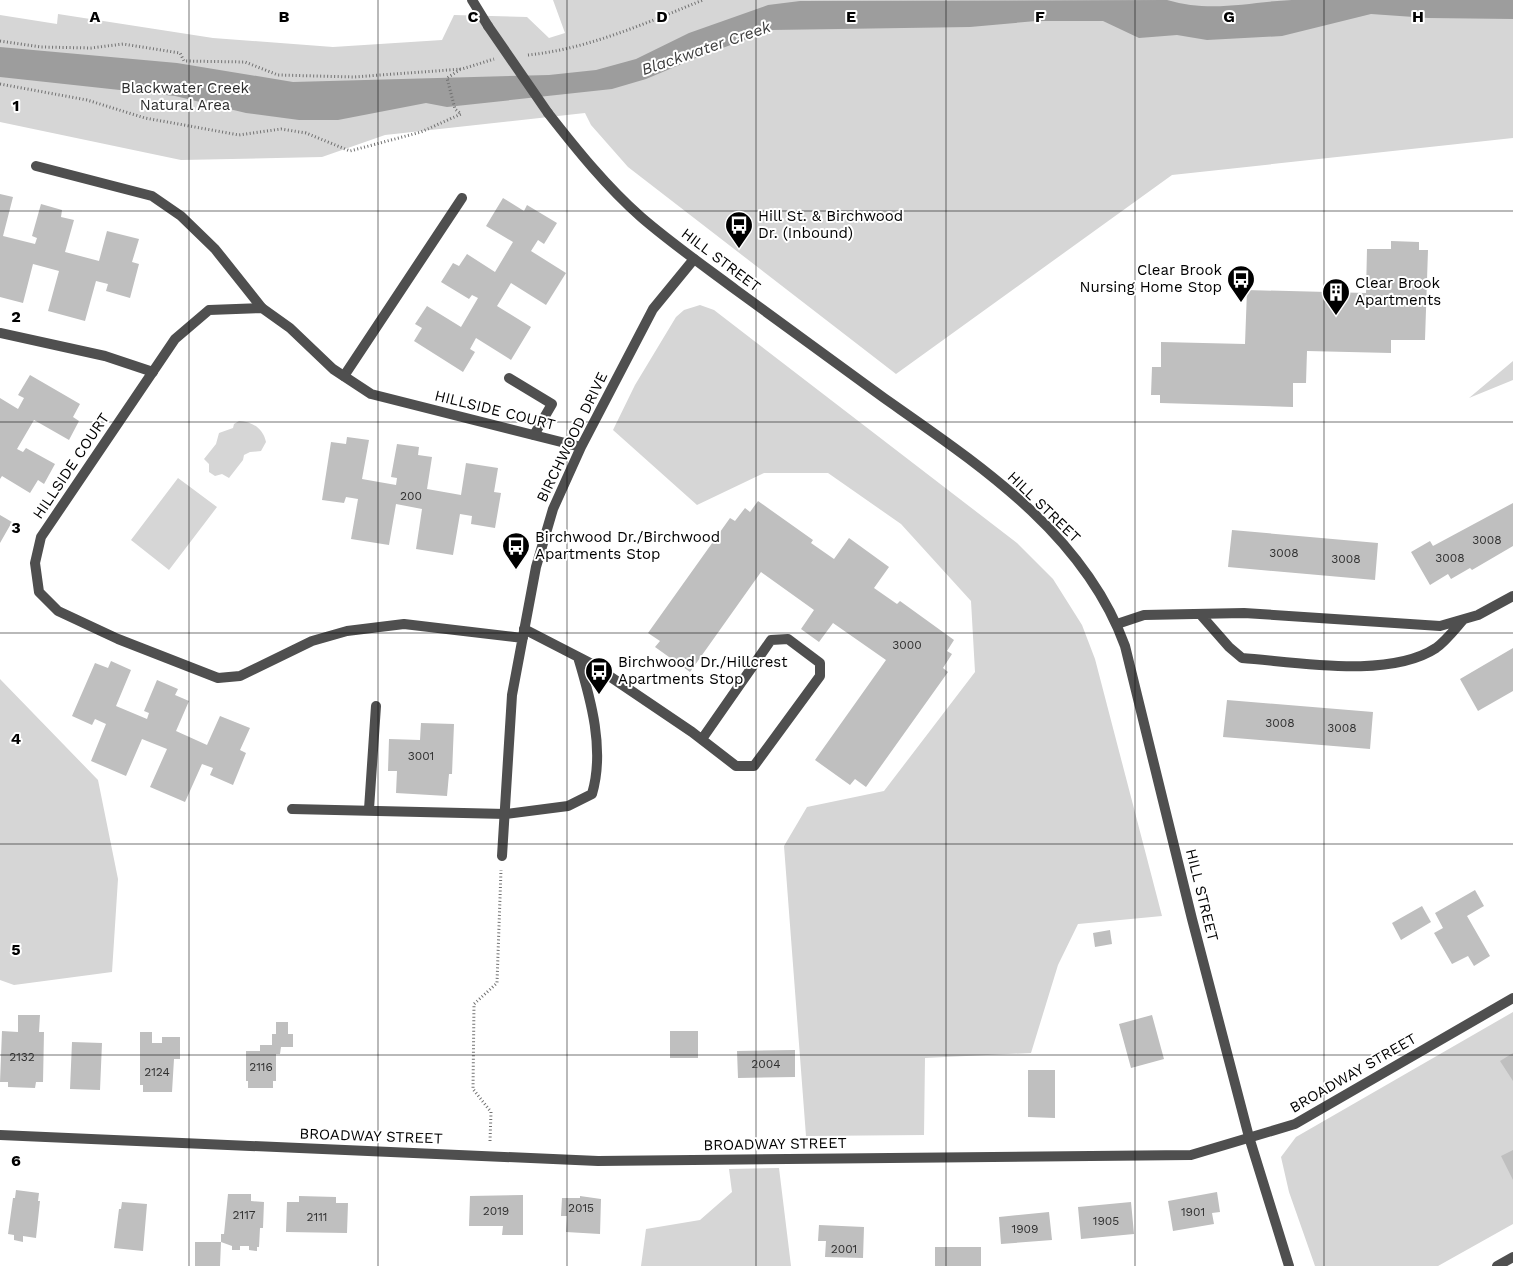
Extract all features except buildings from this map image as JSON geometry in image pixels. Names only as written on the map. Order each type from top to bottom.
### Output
[{"type":"street","name":"HILL STREET","points":[[472,0],[548,113],[612,190],[642,218],[694,259],[934,433],[1004,488],[1070,551],[1089,576],[1117,624],[1132,672],[1192,919],[1249,1137],[1289,1266]]},
{"type":"street","points":[[36,166],[152,196],[181,216],[215,249],[262,308]]},
{"type":"street","points":[[344,376],[462,198]]},
{"type":"street","name":"BIRCHWOOD DRIVE","points":[[502,856],[512,696],[536,567],[553,509],[581,447],[653,308],[694,259]]},
{"type":"street","name":"HILLSIDE COURT","points":[[523,633],[404,624],[347,631],[312,642],[240,676],[218,678],[118,639],[58,611],[39,592],[34,563],[41,537],[175,339],[209,310],[262,308],[290,328],[333,369],[370,394],[581,447]]},
{"type":"street","points":[[0,333],[105,356],[153,372]]},
{"type":"street","points":[[509,378],[552,404],[534,435]]},
{"type":"street","points":[[1117,624],[1144,615],[1244,613],[1440,626],[1478,615],[1513,596]]},
{"type":"street","points":[[1200,614],[1229,647],[1242,658],[1365,667],[1409,659],[1436,648],[1464,619]]},
{"type":"street","points":[[523,633],[578,657],[702,739],[736,766],[754,766],[820,676],[820,664],[788,639],[771,640],[702,739]]},
{"type":"street","points":[[292,809],[369,809],[506,814],[568,806],[592,794],[598,775],[593,708],[578,657]]},
{"type":"street","points":[[369,809],[376,706]]},
{"type":"street","name":"BROADWAY STREET","points":[[0,1135],[598,1161],[1191,1155],[1295,1124],[1513,998]]},
{"type":"street","points":[[1497,1266],[1513,1257]]},
{"type":"path","points":[[519,56],[556,52],[638,27],[702,0]]},
{"type":"path","points":[[0,41],[41,47],[91,48],[123,44],[180,53],[184,61],[246,62],[278,75],[354,77],[462,68],[500,58]]},
{"type":"path","points":[[0,84],[87,100],[145,118],[239,135],[282,129],[306,133],[350,151],[421,132],[461,114],[455,109],[447,78],[462,68]]},
{"type":"path","points":[[490,1156],[491,1112],[473,1089],[474,1004],[497,983],[502,856]]},
{"type":"green space","name":"Blackwater Creek Natural Area","points":[[553,0],[1513,0],[1513,138],[1172,175],[896,374],[628,167],[591,125],[585,113],[385,135],[322,157],[181,160],[0,122],[0,15],[57,24],[58,14],[213,38],[333,47],[442,40],[454,15],[527,17],[549,38],[565,33]]},
{"type":"green space","points":[[700,305],[714,310],[1017,543],[1053,579],[1082,625],[1095,659],[1162,916],[1078,924],[1058,965],[1031,1053],[925,1058],[924,1135],[806,1136],[784,846],[807,807],[884,791],[975,672],[971,601],[901,524],[828,473],[764,473],[697,505],[613,430],[635,385],[676,317],[684,310]]},
{"type":"green space","points":[[1513,361],[1513,380],[1469,398]]},
{"type":"green space","points":[[239,421],[249,423],[260,429],[266,442],[261,451],[250,452],[244,455],[243,460],[229,478],[222,474],[215,476],[209,472],[209,464],[204,459],[216,444],[219,433],[233,428],[234,424]]},
{"type":"green space","points":[[178,478],[217,507],[169,570],[131,540]]},
{"type":"green space","points":[[0,679],[98,780],[118,879],[112,972],[14,985],[0,980]]},
{"type":"green space","points":[[1513,1012],[1513,1224],[1438,1266],[1315,1266],[1289,1192],[1281,1157],[1296,1137]]},
{"type":"green space","points":[[779,1168],[791,1266],[641,1266],[646,1229],[700,1220],[732,1192],[729,1169]]},
{"type":"water","name":"Blackwater Creek","points":[[1167,0],[1199,6],[1230,6],[1292,0],[1513,0],[1513,19],[1428,18],[1371,14],[1282,36],[1207,40],[1177,35],[1139,38],[1103,21],[1036,21],[970,27],[772,30],[703,55],[646,79],[612,89],[447,107],[426,103],[338,120],[299,120],[246,113],[175,96],[0,77],[0,47],[177,63],[293,82],[549,75],[596,70],[636,59],[689,33],[768,5],[800,1]]},
{"type":"place","name":"Hill St. & Birchwood Dr. (Inbound)","points":[[739,249]]},
{"type":"place","name":"Clear Brook Nursing Home Stop","points":[[1241,303]]},
{"type":"place","name":"Clear Brook Apartments","points":[[1336,316]]},
{"type":"place","name":"Birchwood Dr./Birchwood Apartments Stop","points":[[516,570]]},
{"type":"place","name":"Birchwood Dr./Hillcrest Apartments Stop","points":[[599,695]]}]
